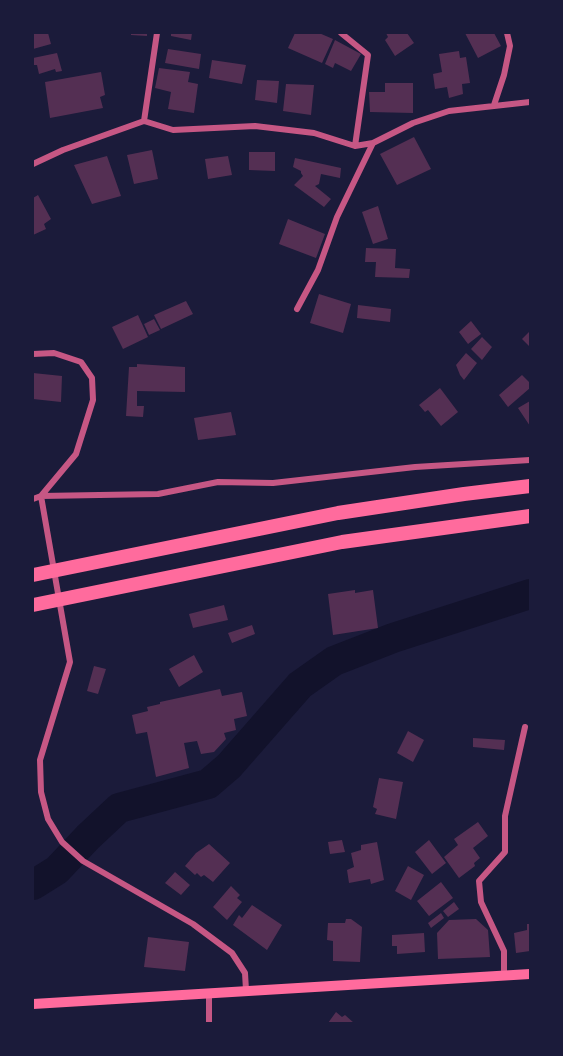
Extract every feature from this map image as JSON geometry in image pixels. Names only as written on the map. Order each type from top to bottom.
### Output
[{"type":"highway","points":[[33,574],[338,513],[530,486]]},
{"type":"highway","points":[[33,605],[342,542],[530,516]]},
{"type":"main road","points":[[33,1004],[530,974]]},
{"type":"street","points":[[144,121],[157,33]]},
{"type":"street","points":[[341,33],[368,55],[355,146]]},
{"type":"street","points":[[494,105],[510,46],[507,33]]},
{"type":"street","points":[[33,164],[63,150],[144,121],[173,130],[255,126],[290,130],[314,133],[355,146],[373,143],[413,123],[448,111],[530,102]]},
{"type":"street","points":[[297,309],[318,270],[337,217],[373,143]]},
{"type":"street","points":[[33,354],[54,353],[81,362],[92,378],[93,400],[76,454],[40,496]]},
{"type":"street","points":[[33,499],[40,496],[158,495],[218,482],[273,483],[415,467],[530,460]]},
{"type":"street","points":[[40,496],[70,662],[40,760],[41,792],[48,819],[62,842],[83,861],[193,924],[232,953],[245,973],[246,990]]},
{"type":"street","points":[[504,976],[504,951],[481,902],[479,881],[505,852],[505,816],[525,728]]},
{"type":"street","points":[[209,993],[209,1023]]},
{"type":"building","points":[[33,33],[48,33],[51,44],[33,49]]},
{"type":"building","points":[[131,33],[147,33],[147,36],[131,35]]},
{"type":"building","points":[[171,33],[192,33],[191,40],[171,36]]},
{"type":"building","points":[[295,33],[319,33],[333,39],[322,63],[288,48]]},
{"type":"building","points":[[386,33],[407,33],[414,43],[395,56],[385,40],[388,37]]},
{"type":"building","points":[[465,33],[494,33],[501,46],[478,58]]},
{"type":"building","points":[[335,40],[361,54],[351,71],[335,63],[333,68],[325,64]]},
{"type":"building","points":[[168,49],[201,54],[199,69],[165,63]]},
{"type":"building","points":[[459,51],[460,58],[466,57],[470,83],[462,84],[463,94],[449,98],[447,87],[435,89],[433,74],[442,72],[439,54]]},
{"type":"building","points":[[57,53],[62,71],[56,72],[55,69],[39,74],[37,65],[33,65],[33,58]]},
{"type":"building","points":[[212,60],[246,65],[242,84],[209,78]]},
{"type":"building","points":[[159,68],[190,72],[188,82],[198,84],[194,113],[168,109],[171,92],[155,88]]},
{"type":"building","points":[[101,72],[105,95],[100,97],[103,108],[50,118],[45,82]]},
{"type":"building","points":[[257,80],[279,81],[277,103],[255,100]]},
{"type":"building","points":[[385,83],[413,83],[413,113],[370,112],[369,92],[385,92]]},
{"type":"building","points":[[286,84],[314,85],[311,115],[283,111]]},
{"type":"building","points":[[414,137],[431,169],[397,185],[380,154]]},
{"type":"building","points":[[152,150],[158,179],[134,184],[127,155]]},
{"type":"building","points":[[249,152],[275,152],[275,171],[249,170]]},
{"type":"building","points":[[107,156],[121,196],[92,204],[74,165]]},
{"type":"building","points":[[228,156],[232,175],[208,179],[205,159]]},
{"type":"building","points":[[295,158],[341,168],[340,178],[321,174],[319,184],[315,186],[331,199],[324,207],[294,185],[303,176],[301,171],[293,167]]},
{"type":"building","points":[[38,195],[51,219],[44,224],[46,229],[33,235],[33,198]]},
{"type":"building","points":[[378,206],[388,239],[373,244],[362,212]]},
{"type":"building","points":[[288,219],[325,234],[316,258],[279,244]]},
{"type":"building","points":[[366,248],[396,249],[395,268],[410,269],[409,278],[375,277],[376,262],[365,262]]},
{"type":"building","points":[[319,294],[351,304],[343,333],[310,323]]},
{"type":"building","points":[[186,301],[193,314],[161,329],[154,315]]},
{"type":"building","points":[[358,305],[391,309],[390,322],[357,318]]},
{"type":"building","points":[[138,315],[148,337],[123,349],[112,327]]},
{"type":"building","points":[[154,319],[160,330],[149,335],[144,324]]},
{"type":"building","points":[[471,321],[481,334],[468,344],[459,332]]},
{"type":"building","points":[[530,331],[530,347],[522,339]]},
{"type":"building","points":[[482,337],[492,347],[482,360],[471,349]]},
{"type":"building","points":[[466,353],[477,363],[464,380],[456,365]]},
{"type":"building","points":[[137,364],[185,367],[185,392],[137,391],[137,406],[144,406],[143,417],[126,416],[129,367],[137,367]]},
{"type":"building","points":[[33,373],[62,376],[61,402],[33,399]]},
{"type":"building","points":[[522,375],[530,383],[530,388],[508,407],[499,395]]},
{"type":"building","points":[[440,388],[458,412],[441,426],[428,410],[425,412],[419,405]]},
{"type":"building","points":[[530,401],[530,426],[518,408]]},
{"type":"building","points":[[231,412],[236,435],[198,440],[194,418]]},
{"type":"building","points":[[355,590],[355,593],[373,590],[378,628],[333,635],[328,594]]},
{"type":"building","points":[[224,605],[228,620],[193,628],[189,614]]},
{"type":"building","points":[[252,625],[255,634],[232,643],[228,633]]},
{"type":"building","points":[[194,655],[203,672],[179,687],[169,669]]},
{"type":"building","points":[[94,666],[106,669],[98,694],[87,691]]},
{"type":"building","points":[[220,689],[222,696],[242,692],[247,716],[234,719],[236,730],[224,733],[226,739],[214,752],[201,754],[197,741],[184,743],[189,768],[156,777],[147,732],[136,734],[132,715],[148,711],[147,707],[160,704],[160,702]]},
{"type":"building","points":[[408,731],[424,740],[413,762],[397,753]]},
{"type":"building","points":[[473,738],[505,740],[504,750],[473,747]]},
{"type":"building","points":[[379,778],[403,782],[396,819],[375,814],[377,809],[373,807]]},
{"type":"building","points":[[478,822],[488,836],[473,848],[480,858],[474,863],[475,866],[459,878],[444,857],[458,845],[454,839]]},
{"type":"building","points":[[342,840],[345,852],[330,854],[328,842]]},
{"type":"building","points":[[429,840],[446,863],[432,874],[415,852]]},
{"type":"building","points":[[377,842],[384,880],[371,884],[370,879],[349,883],[347,870],[354,867],[351,853],[361,850],[361,845]]},
{"type":"building","points":[[209,844],[230,863],[213,882],[204,875],[201,877],[197,873],[195,875],[185,866],[196,853]]},
{"type":"building","points":[[408,866],[424,875],[411,900],[395,891]]},
{"type":"building","points":[[175,872],[190,885],[181,895],[165,883]]},
{"type":"building","points":[[441,882],[453,898],[429,916],[417,901]]},
{"type":"building","points":[[231,886],[240,895],[237,898],[242,902],[227,920],[213,907]]},
{"type":"building","points":[[454,902],[459,909],[448,917],[443,911]]},
{"type":"building","points":[[252,905],[282,925],[267,950],[233,925],[239,915],[242,918]]},
{"type":"building","points":[[441,913],[444,918],[431,928],[428,923]]},
{"type":"building","points":[[346,919],[351,919],[362,927],[360,962],[333,961],[333,941],[327,940],[328,923],[345,923]]},
{"type":"building","points":[[476,919],[488,930],[490,957],[438,959],[437,933],[449,920]]},
{"type":"building","points":[[527,924],[530,924],[530,951],[516,953],[514,933],[527,930]]},
{"type":"building","points":[[424,933],[425,952],[397,954],[397,946],[392,946],[392,935]]},
{"type":"building","points":[[148,937],[189,942],[185,971],[144,967]]},
{"type":"building","points":[[336,1012],[342,1017],[345,1015],[354,1023],[328,1023]]},
{"type":"waterway","points":[[33,885],[57,870],[119,808],[208,784],[229,766],[300,685],[334,661],[393,638],[530,594]]}]
